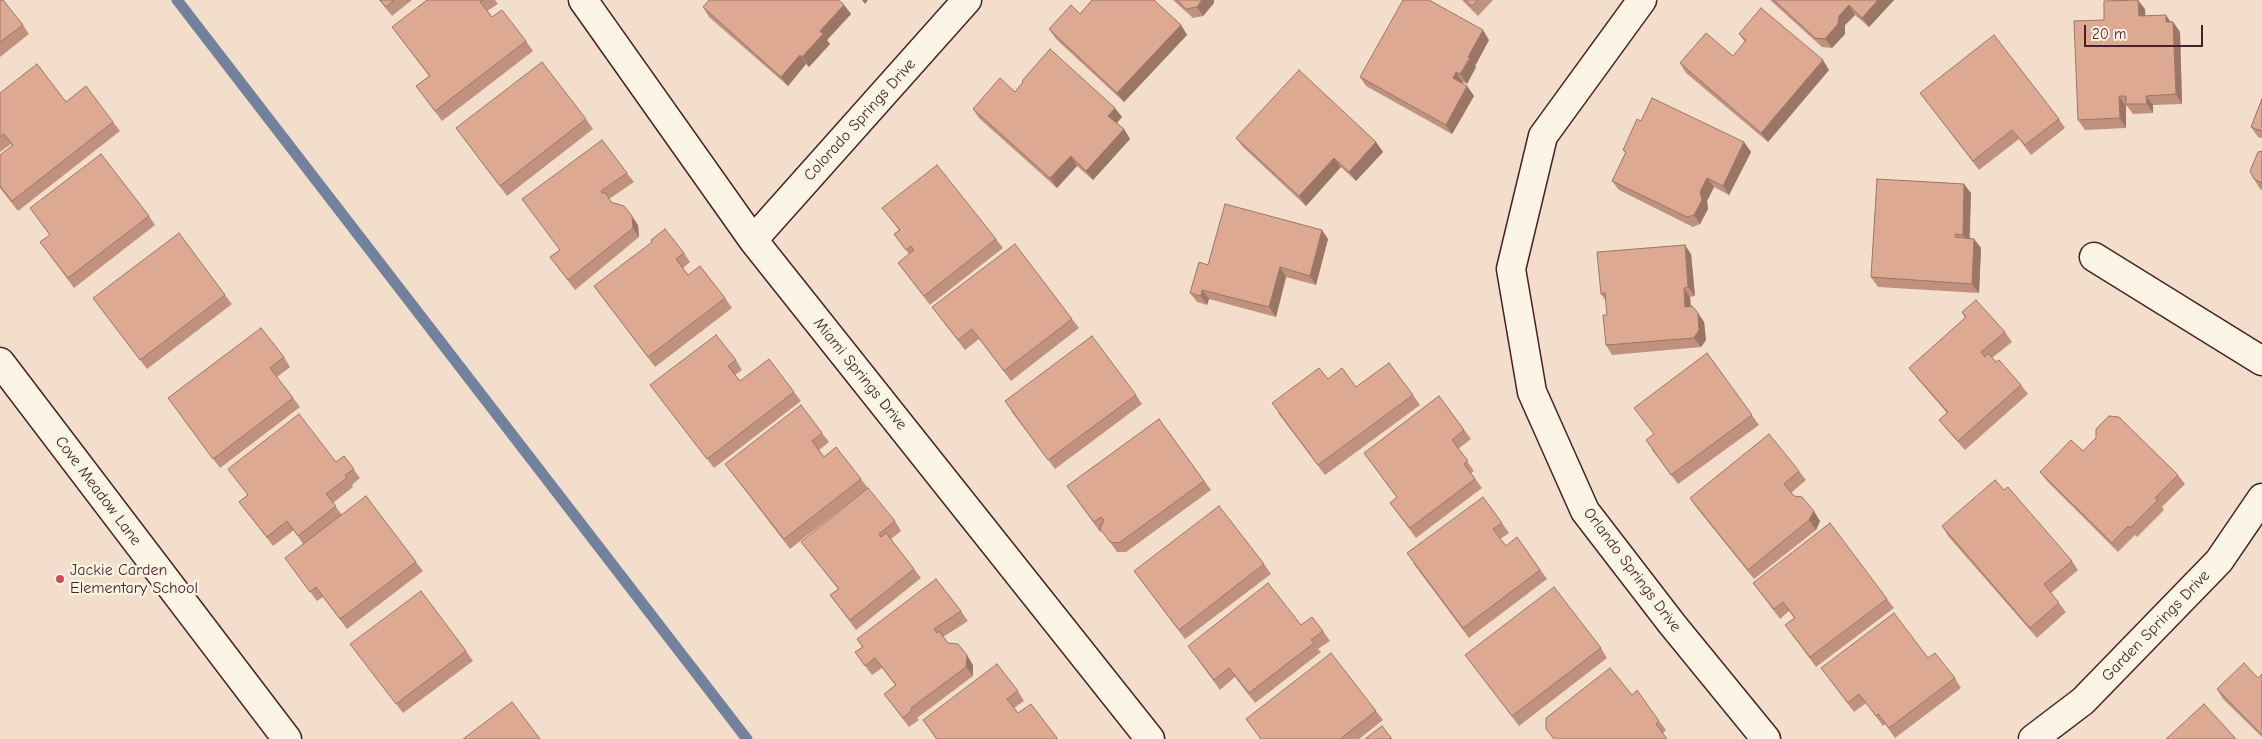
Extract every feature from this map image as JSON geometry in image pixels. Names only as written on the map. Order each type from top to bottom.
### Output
[{"type":"street","name":"Miami Springs Drive","points":[[583,0],[753,240],[1150,739]]},
{"type":"street","name":"Colorado Springs Drive","points":[[753,240],[967,0]]},
{"type":"street","name":"Orlando Springs Drive","points":[[1642,0],[1543,136],[1511,269],[1532,392],[1585,511],[1672,624],[1766,739]]},
{"type":"street","points":[[2094,257],[2262,361]]},
{"type":"street","name":"Cove Meadow Lane","points":[[0,362],[287,739]]},
{"type":"street","name":"Garden Springs Drive","points":[[2033,739],[2083,701],[2212,568],[2262,498]]},
{"type":"building","points":[[0,0],[3,0],[23,25],[0,42]]},
{"type":"building","points":[[380,0],[394,0],[386,7]]},
{"type":"building","points":[[427,0],[483,0],[480,2],[492,17],[502,10],[526,41],[435,111],[416,86],[430,76],[392,27]]},
{"type":"building","points":[[709,0],[839,0],[844,5],[820,31],[823,34],[802,57],[800,55],[781,77],[703,7]]},
{"type":"building","points":[[1092,0],[1154,0],[1181,25],[1117,93],[1049,29],[1071,5],[1080,14]]},
{"type":"building","points":[[1177,0],[1202,0],[1197,7],[1186,9]]},
{"type":"building","points":[[1403,0],[1429,0],[1483,30],[1460,74],[1456,72],[1453,78],[1467,86],[1446,125],[1360,77]]},
{"type":"building","points":[[1465,0],[1478,0],[1472,6]]},
{"type":"building","points":[[1774,0],[1878,0],[1862,18],[1849,5],[1839,16],[1838,24],[1825,39],[1815,38]]},
{"type":"building","points":[[2138,0],[2139,16],[2166,15],[2166,22],[2173,22],[2176,94],[2146,96],[2147,104],[2126,104],[2126,96],[2119,96],[2120,118],[2078,120],[2074,21],[2104,20],[2104,1]]},
{"type":"building","points":[[1761,8],[1823,60],[1761,133],[1680,63],[1706,33],[1733,56],[1746,40],[1739,34]]},
{"type":"building","points":[[1994,35],[2059,119],[2025,145],[2012,130],[1973,161],[1920,93]]},
{"type":"building","points":[[1050,49],[1115,108],[1108,116],[1124,129],[1086,171],[1071,156],[1050,178],[973,109],[1000,78],[1015,92],[1022,81]]},
{"type":"building","points":[[542,62],[586,119],[500,186],[456,128]]},
{"type":"building","points":[[37,64],[66,102],[86,86],[113,122],[12,201],[0,186],[0,155],[13,145],[4,134],[0,137],[0,93]]},
{"type":"building","points":[[1299,70],[1376,142],[1349,172],[1334,158],[1299,196],[1236,138]]},
{"type":"building","points":[[1652,98],[1744,142],[1723,186],[1707,178],[1700,192],[1702,200],[1694,215],[1687,217],[1612,181],[1626,152],[1623,150],[1637,119],[1641,121]]},
{"type":"building","points":[[2262,99],[2262,131],[2251,127]]},
{"type":"building","points":[[602,140],[627,173],[601,191],[603,194],[605,192],[611,202],[624,206],[632,216],[633,228],[568,280],[550,257],[560,250],[522,199]]},
{"type":"building","points":[[2262,151],[2262,183],[2254,179],[2250,171],[2258,152]]},
{"type":"building","points":[[101,154],[149,216],[68,278],[40,242],[50,235],[30,208]]},
{"type":"building","points":[[937,165],[996,239],[924,296],[898,263],[914,250],[911,246],[906,250],[894,234],[900,230],[882,208]]},
{"type":"building","points":[[1877,179],[1964,184],[1963,235],[1955,234],[1955,237],[1974,239],[1972,284],[1871,277]]},
{"type":"building","points":[[1225,204],[1322,230],[1310,276],[1280,267],[1269,307],[1202,290],[1201,296],[1190,293],[1199,262],[1208,265]]},
{"type":"building","points":[[665,229],[684,253],[676,259],[688,275],[700,266],[725,298],[648,357],[594,286],[652,242],[651,240]]},
{"type":"building","points":[[179,233],[225,295],[140,360],[93,298]]},
{"type":"building","points":[[1015,244],[1072,319],[1004,371],[972,329],[958,340],[932,307]]},
{"type":"building","points":[[1685,245],[1688,287],[1684,288],[1685,307],[1692,306],[1698,313],[1699,330],[1694,338],[1606,345],[1603,315],[1607,315],[1605,293],[1601,294],[1597,252]]},
{"type":"building","points":[[1976,300],[2005,332],[1981,352],[1985,357],[1988,353],[1996,362],[1999,360],[2021,385],[1958,441],[1939,420],[1948,412],[1909,368],[1966,317],[1962,312]]},
{"type":"building","points":[[261,328],[284,357],[270,368],[293,398],[213,459],[168,398]]},
{"type":"building","points":[[716,335],[736,360],[728,366],[740,381],[769,359],[794,392],[707,459],[650,385]]},
{"type":"building","points":[[1092,336],[1136,395],[1048,460],[1005,401]]},
{"type":"building","points":[[1707,353],[1752,415],[1671,475],[1646,440],[1654,434],[1634,408]]},
{"type":"building","points":[[1389,363],[1413,395],[1318,465],[1272,403],[1319,368],[1328,379],[1342,368],[1356,387]]},
{"type":"building","points":[[1439,396],[1464,430],[1452,440],[1468,461],[1464,464],[1475,479],[1410,528],[1390,503],[1397,497],[1364,453]]},
{"type":"building","points":[[801,405],[822,433],[812,441],[824,457],[836,447],[861,479],[784,539],[725,464]]},
{"type":"building","points":[[299,414],[336,462],[344,456],[354,469],[345,475],[347,478],[326,494],[336,506],[298,536],[287,521],[267,537],[239,502],[248,495],[228,469]]},
{"type":"building","points":[[2109,416],[2119,417],[2178,475],[2155,498],[2158,500],[2112,543],[2040,472],[2071,440],[2083,451],[2096,438],[2096,429]]},
{"type":"building","points":[[1159,419],[1204,481],[1119,543],[1110,542],[1100,529],[1104,520],[1101,517],[1094,522],[1067,486]]},
{"type":"building","points":[[1769,434],[1799,471],[1784,484],[1794,496],[1802,497],[1814,511],[1809,520],[1748,570],[1690,498]]},
{"type":"building","points":[[1995,480],[2004,490],[2008,487],[2072,561],[2044,584],[2059,603],[2030,628],[1942,526]]},
{"type":"building","points":[[868,488],[895,521],[879,534],[881,537],[886,533],[914,569],[850,620],[830,595],[839,589],[801,542]]},
{"type":"building","points":[[366,496],[416,562],[340,619],[316,587],[310,592],[285,558]]},
{"type":"building","points":[[1483,497],[1502,523],[1493,529],[1506,546],[1517,537],[1540,570],[1463,628],[1407,553]]},
{"type":"building","points":[[1219,506],[1264,564],[1179,630],[1134,571]]},
{"type":"building","points":[[1830,523],[1887,599],[1810,657],[1785,625],[1795,618],[1783,602],[1774,609],[1753,583]]},
{"type":"building","points":[[936,579],[961,611],[934,629],[937,633],[939,631],[948,643],[958,644],[967,655],[966,667],[911,708],[912,710],[903,718],[884,694],[896,685],[875,658],[865,666],[855,652],[863,647],[857,639]]},
{"type":"building","points":[[1268,583],[1301,625],[1312,617],[1323,631],[1311,640],[1314,643],[1249,693],[1229,668],[1214,680],[1188,646]]},
{"type":"building","points":[[1554,587],[1601,648],[1512,716],[1465,655]]},
{"type":"building","points":[[421,591],[466,651],[396,704],[350,644]]},
{"type":"building","points":[[1894,613],[1928,658],[1935,653],[1955,678],[1889,728],[1878,714],[1876,716],[1859,694],[1848,703],[1821,668]]},
{"type":"building","points":[[1331,653],[1376,711],[1340,739],[1261,739],[1246,719]]},
{"type":"building","points":[[2244,663],[2258,678],[2262,674],[2262,735],[2217,689]]},
{"type":"building","points":[[997,664],[1018,691],[1007,699],[1018,713],[1031,704],[1057,738],[937,739],[923,720]]},
{"type":"building","points":[[1610,668],[1632,695],[1637,690],[1659,721],[1656,724],[1667,739],[1554,739],[1546,729],[1546,718]]},
{"type":"building","points":[[512,702],[540,739],[463,739]]},
{"type":"building","points":[[2204,704],[2236,739],[2166,739]]},
{"type":"building","points":[[1382,726],[1392,739],[1365,739]]},
{"type":"waterway","points":[[177,0],[747,739]]},
{"type":"place","name":"Jackie Carden Elementary School","points":[[60,579]]}]
